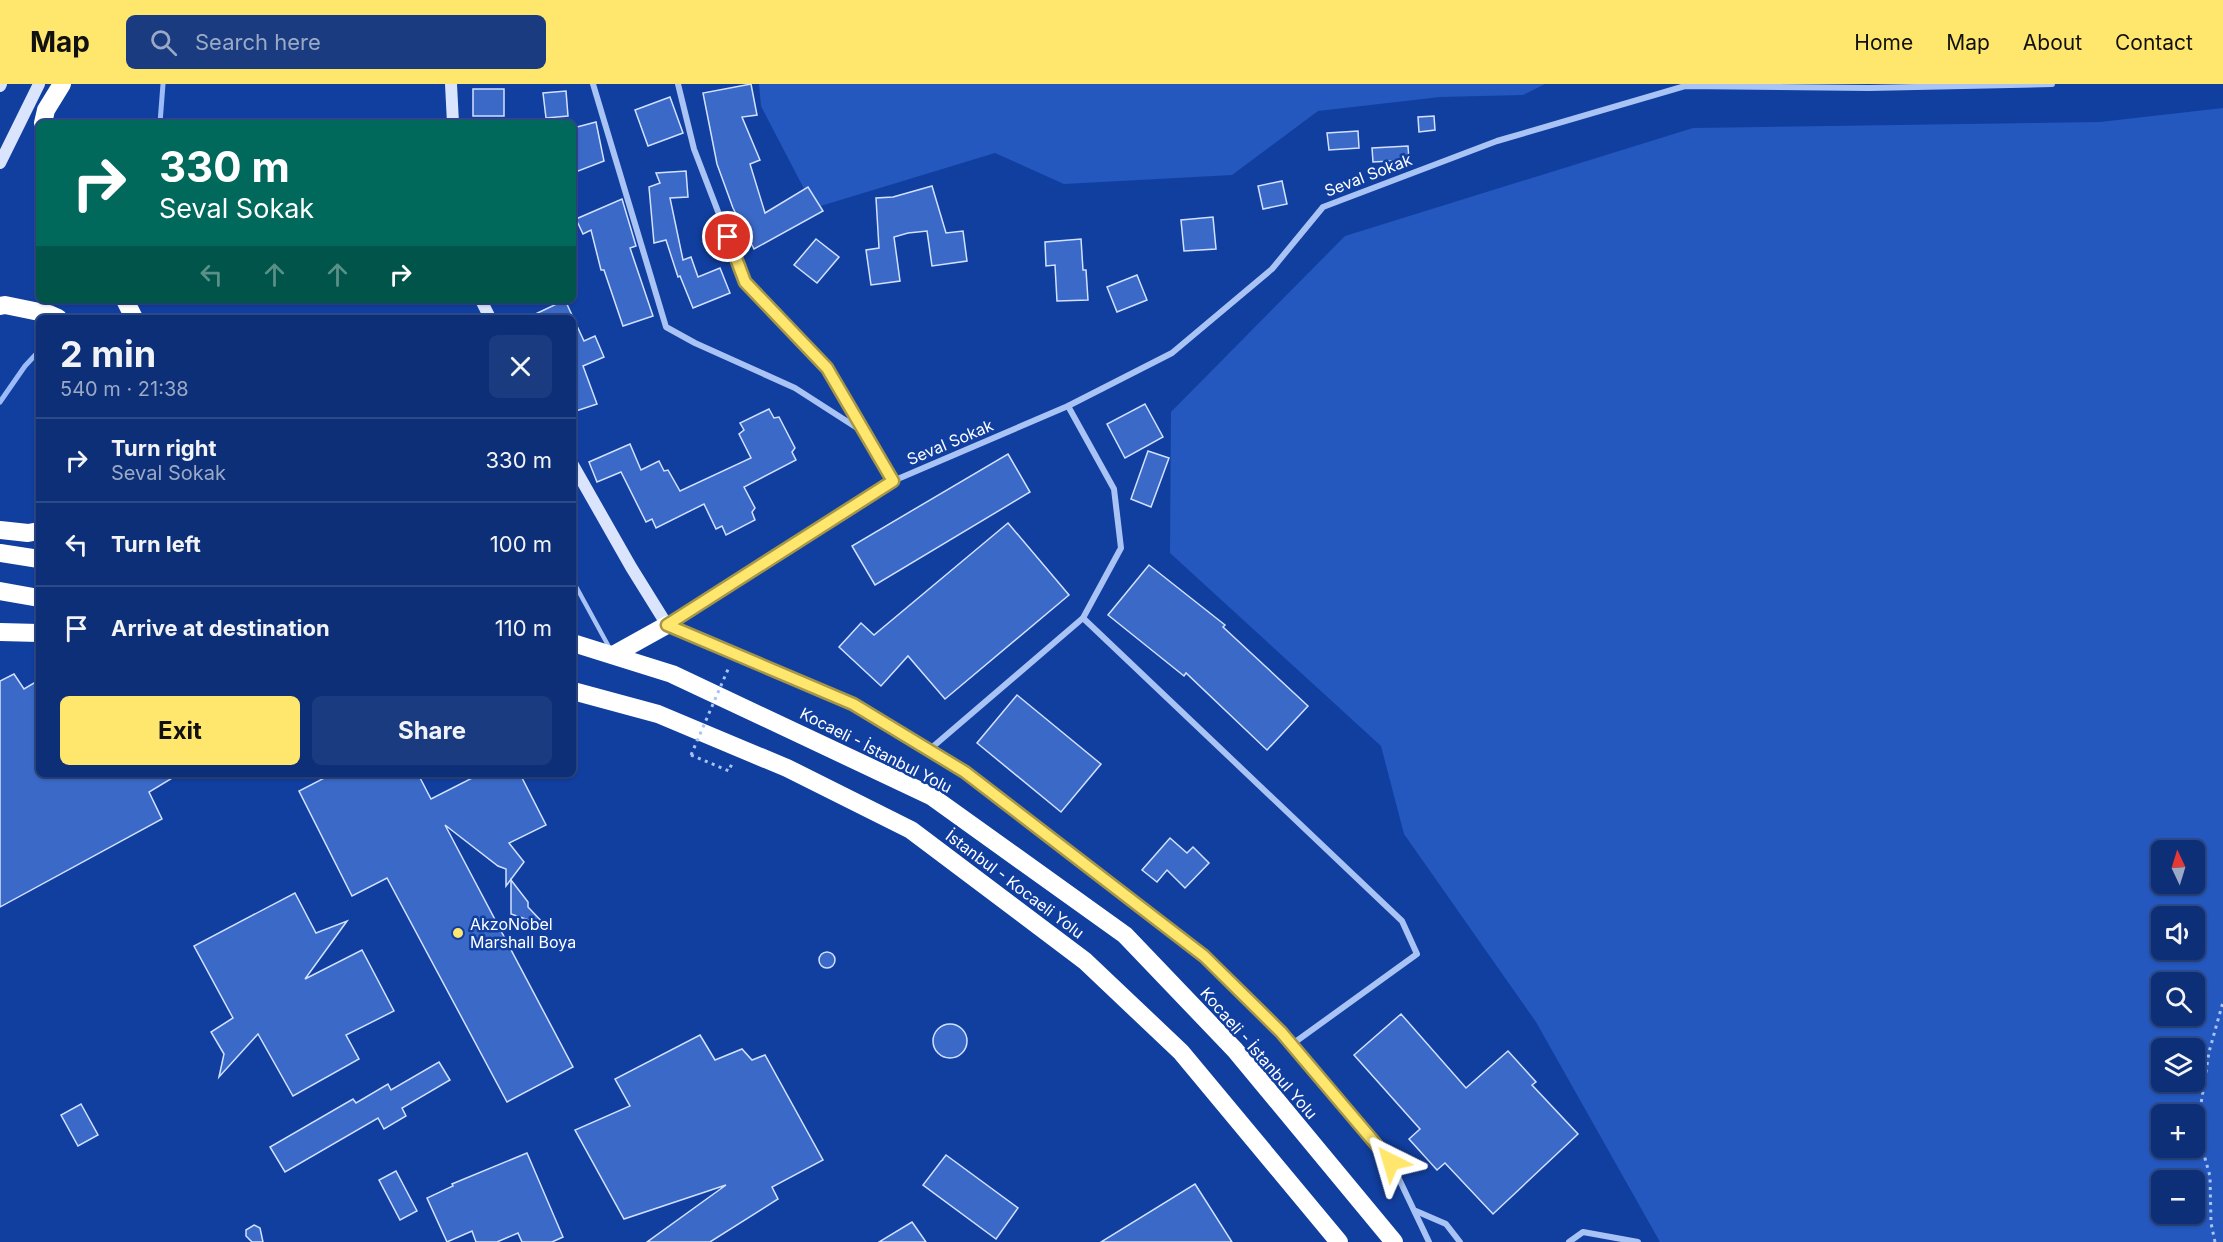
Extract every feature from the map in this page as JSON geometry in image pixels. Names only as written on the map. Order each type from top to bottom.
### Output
[{"type":"highway","points":[[44,120],[46,110],[62,84]]},
{"type":"highway","points":[[0,306],[5,305],[51,315]]},
{"type":"highway","points":[[0,530],[36,532]]},
{"type":"highway","points":[[0,553],[36,559]]},
{"type":"highway","points":[[0,591],[36,597]]},
{"type":"highway","points":[[0,622],[34,633]]},
{"type":"highway","points":[[613,655],[667,625]]},
{"type":"highway","points":[[0,632],[34,633]]},
{"type":"highway","name":"Kocaeli - İstanbul Yolu","points":[[576,644],[672,674],[802,733],[932,796],[1125,935],[1235,1050],[1394,1242]]},
{"type":"highway","name":"İstanbul - Kocaeli Yolu","points":[[576,692],[658,714],[787,768],[911,830],[1085,961],[1173,1044],[1339,1242]]},
{"type":"street","points":[[0,164],[39,84]]},
{"type":"street","points":[[451,84],[453,120]]},
{"type":"street","points":[[593,84],[666,327],[695,343],[795,388],[865,433]]},
{"type":"street","points":[[678,84],[694,149],[745,282],[827,368],[893,481]]},
{"type":"street","name":"Seval Sokak","points":[[667,625],[893,481],[1068,406],[1172,353],[1272,269],[1323,207],[1497,141],[1685,86],[1869,88],[2052,84]]},
{"type":"street","points":[[929,750],[1083,618],[1121,548],[1113,489],[1068,406]]},
{"type":"street","points":[[576,470],[667,625],[853,704],[965,772],[1204,956],[1291,1045],[1391,1162],[1429,1242]]},
{"type":"street","points":[[1083,618],[1402,921],[1417,954],[1291,1045]]},
{"type":"street","points":[[1415,1211],[1446,1224],[1460,1242]]},
{"type":"street","points":[[1569,1242],[1583,1232],[1638,1242]]},
{"type":"lane","points":[[576,587],[613,655]]},
{"type":"path","points":[[729,666],[691,755],[729,771]]},
{"type":"path","points":[[2215,1242],[2211,1223],[2210,1176],[2197,1130],[2209,1052],[2223,1002]]},
{"type":"shaded area","points":[[759,84],[1545,84],[1523,95],[1440,97],[1318,111],[1232,175],[1064,184],[995,153],[814,208],[761,106]]},
{"type":"shaded area","points":[[2223,108],[2223,1242],[1660,1242],[1536,1022],[1404,834],[1381,746],[1170,553],[1171,412],[1345,236],[1693,128],[2100,122]]},
{"type":"building","points":[[751,84],[757,115],[742,117],[760,160],[750,164],[765,213],[808,187],[823,211],[754,249],[733,208],[717,164],[703,93]]},
{"type":"building","points":[[473,89],[504,89],[504,116],[473,116]]},
{"type":"building","points":[[566,91],[568,116],[546,118],[543,93]]},
{"type":"building","points":[[670,97],[683,133],[648,146],[635,110]]},
{"type":"building","points":[[1434,116],[1435,130],[1419,132],[1418,117]]},
{"type":"building","points":[[596,122],[604,161],[576,172],[576,127]]},
{"type":"building","points":[[1358,131],[1359,148],[1329,150],[1327,133]]},
{"type":"building","points":[[1408,146],[1409,160],[1373,162],[1372,148]]},
{"type":"building","points":[[686,171],[688,197],[670,198],[683,260],[691,257],[698,277],[720,268],[730,293],[693,308],[680,276],[678,277],[666,240],[654,243],[649,187],[660,183],[656,173]]},
{"type":"building","points":[[1282,181],[1287,204],[1263,209],[1258,186]]},
{"type":"building","points":[[932,186],[946,233],[963,231],[967,261],[932,266],[927,231],[908,233],[894,237],[900,281],[871,285],[866,250],[879,248],[876,198],[893,197]]},
{"type":"building","points":[[622,199],[636,246],[630,248],[653,316],[623,326],[604,270],[601,270],[591,230],[583,234],[576,219]]},
{"type":"building","points":[[1213,217],[1216,249],[1184,251],[1181,220]]},
{"type":"building","points":[[816,239],[839,257],[817,283],[794,265]]},
{"type":"building","points":[[1081,239],[1088,300],[1057,301],[1055,265],[1046,266],[1045,242]]},
{"type":"building","points":[[1137,275],[1147,300],[1117,312],[1107,287]]},
{"type":"building","points":[[559,303],[566,303],[572,315],[533,315]]},
{"type":"building","points":[[576,324],[584,341],[595,336],[604,357],[583,366],[597,404],[576,411]]},
{"type":"building","points":[[1145,404],[1163,437],[1125,458],[1107,424]]},
{"type":"building","points":[[769,409],[774,418],[779,417],[795,448],[792,452],[796,460],[744,487],[755,508],[752,512],[755,520],[726,535],[722,526],[716,529],[704,504],[656,528],[652,519],[646,522],[621,472],[597,482],[589,462],[630,444],[641,470],[659,461],[664,471],[668,470],[680,491],[751,458],[739,434],[744,430],[740,423]]},
{"type":"building","points":[[1148,451],[1169,458],[1151,507],[1131,499]]},
{"type":"building","points":[[1008,454],[1030,492],[875,585],[852,546]]},
{"type":"building","points":[[1008,523],[1069,595],[945,699],[908,656],[881,686],[839,647],[861,623],[874,635]]},
{"type":"building","points":[[1149,565],[1225,625],[1223,627],[1308,706],[1267,750],[1186,673],[1184,676],[1108,615]]},
{"type":"building","points":[[14,674],[24,689],[36,682],[36,777],[174,777],[149,792],[162,819],[0,907],[0,681]]},
{"type":"building","points":[[1017,695],[1101,764],[1061,812],[977,743]]},
{"type":"building","points":[[326,777],[420,777],[431,799],[474,777],[522,777],[546,825],[509,843],[524,862],[506,886],[506,869],[498,866],[445,825],[573,1067],[507,1102],[387,878],[352,896],[299,791]]},
{"type":"building","points":[[1170,838],[1187,853],[1193,847],[1209,863],[1185,888],[1167,870],[1157,882],[1142,870]]},
{"type":"building","points":[[511,880],[528,902],[528,907],[546,926],[511,914]]},
{"type":"building","points":[[295,893],[316,933],[347,921],[305,979],[362,950],[394,1011],[346,1035],[359,1059],[293,1096],[258,1034],[219,1077],[224,1054],[211,1032],[233,1018],[194,946]]},
{"type":"building","points":[[827,952],[833,954],[835,960],[833,966],[827,968],[821,966],[819,960],[821,954]]},
{"type":"building","points":[[1401,1014],[1466,1088],[1508,1051],[1536,1082],[1532,1085],[1578,1134],[1493,1214],[1445,1163],[1437,1170],[1409,1139],[1420,1129],[1354,1055]]},
{"type":"building","points":[[950,1024],[962,1029],[967,1041],[962,1053],[950,1058],[938,1053],[933,1041],[938,1029]]},
{"type":"building","points":[[700,1035],[715,1060],[742,1049],[752,1060],[765,1055],[823,1160],[772,1187],[778,1199],[710,1242],[647,1242],[726,1185],[624,1219],[575,1130],[630,1106],[615,1079]]},
{"type":"building","points":[[439,1062],[450,1080],[402,1108],[406,1116],[384,1129],[378,1118],[285,1172],[270,1147],[353,1099],[356,1103],[388,1084],[391,1090]]},
{"type":"building","points":[[81,1104],[98,1135],[78,1146],[61,1115]]},
{"type":"building","points":[[527,1153],[563,1237],[552,1242],[522,1242],[518,1233],[497,1242],[476,1242],[472,1231],[447,1242],[427,1198],[453,1186],[452,1184]]},
{"type":"building","points":[[946,1155],[1018,1208],[996,1239],[923,1185]]},
{"type":"building","points":[[396,1171],[417,1211],[400,1220],[379,1180]]},
{"type":"building","points":[[1195,1184],[1232,1242],[1101,1242]]},
{"type":"building","points":[[912,1222],[926,1242],[879,1242]]},
{"type":"building","points":[[254,1225],[260,1228],[263,1242],[252,1242],[246,1236],[246,1230]]},
{"type":"waterway","points":[[160,120],[163,84]]},
{"type":"waterway","points":[[0,402],[36,354]]},
{"type":"place","name":"AkzoNobel Marshall Boya","points":[[458,933]]},
{"type":"route","points":[[728,237],[745,282],[827,368],[893,481],[667,625],[853,704],[965,772],[1204,956],[1281,1032],[1391,1162]]}]
